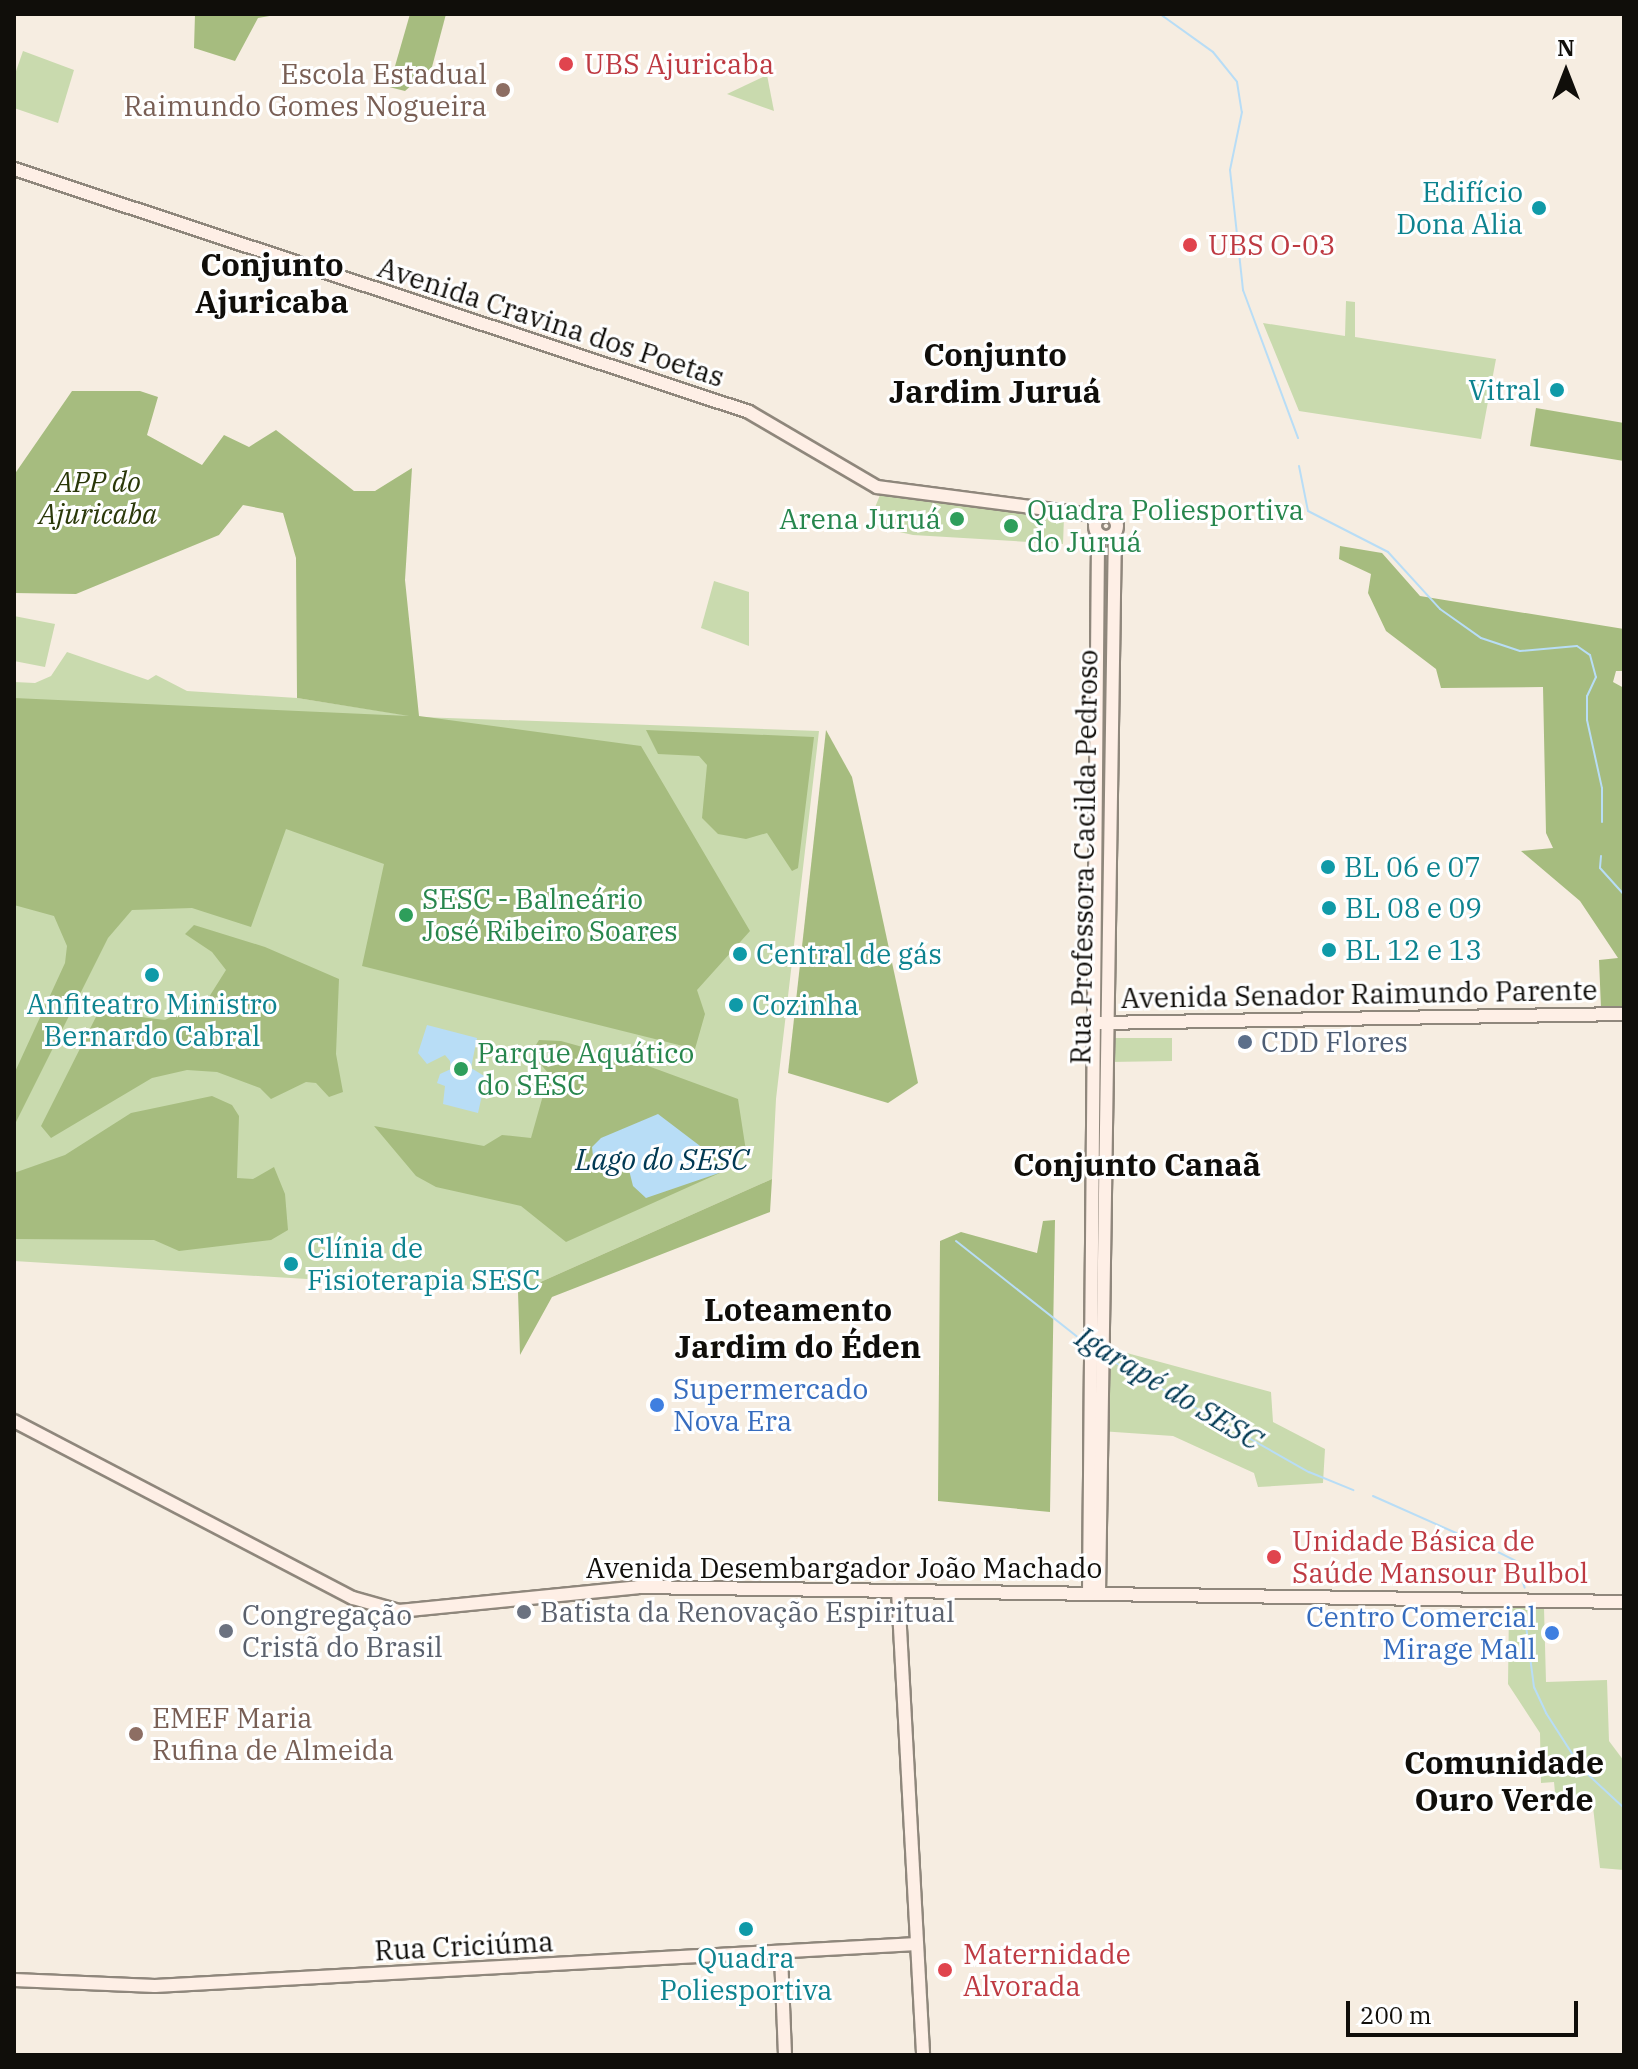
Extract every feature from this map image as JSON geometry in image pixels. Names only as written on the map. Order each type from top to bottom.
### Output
[{"type":"street","name":"Avenida Cravina dos Poetas","points":[[14,169],[749,412],[877,487],[1101,516]]},
{"type":"street","name":"Avenida Cravina dos Poetas","points":[[1068,512],[1097,532]]},
{"type":"street","name":"Rua Professora Cacilda Pedroso","points":[[1101,516],[1097,532],[1101,1023]]},
{"type":"street","points":[[1097,532],[1115,533],[1115,519],[1101,516]]},
{"type":"street","name":"Rua Professora Cacilda Pedroso","points":[[1094,1594],[1101,1023],[1115,533]]},
{"type":"street","name":"Avenida Senador Raimundo Parente","points":[[1101,1023],[1624,1014]]},
{"type":"street","name":"Avenida Desembargador João Machado","points":[[14,1421],[353,1598],[399,1611],[638,1587],[1624,1602]]},
{"type":"street","points":[[898,1591],[923,2055]]},
{"type":"street","name":"Rua Criciúma","points":[[14,1980],[155,1986],[781,1955],[917,1944]]},
{"type":"street","points":[[781,1955],[785,2055]]},
{"type":"green space","points":[[195,14],[281,14],[258,18],[235,61],[194,48]]},
{"type":"green space","points":[[410,14],[446,14],[432,67],[405,91],[389,87]]},
{"type":"green space","points":[[23,51],[74,70],[58,123],[14,108],[14,77]]},
{"type":"green space","points":[[767,75],[774,111],[727,94]]},
{"type":"green space","points":[[1346,301],[1355,302],[1355,337],[1496,359],[1481,439],[1299,411],[1263,323],[1345,336]]},
{"type":"green space","name":"APP do Ajuricaba","points":[[72,391],[140,391],[158,397],[147,435],[202,465],[224,435],[249,447],[276,430],[354,491],[375,491],[412,468],[405,580],[419,716],[641,746],[750,931],[697,990],[705,1014],[695,1049],[362,966],[384,864],[286,829],[251,927],[192,908],[132,910],[108,938],[14,1126],[14,1074],[65,963],[67,946],[54,916],[14,905],[14,698],[409,716],[297,698],[296,558],[283,513],[243,505],[219,535],[76,594],[14,593],[14,475]]},
{"type":"green space","points":[[1536,408],[1624,423],[1624,461],[1530,446]]},
{"type":"green space","points":[[880,495],[1064,517],[1063,544],[913,535],[868,525]]},
{"type":"green space","points":[[1340,546],[1382,553],[1420,596],[1624,629],[1624,671],[1616,671],[1613,682],[1624,688],[1624,1007],[1601,1008],[1599,960],[1618,958],[1580,901],[1521,851],[1553,848],[1546,833],[1543,687],[1441,688],[1436,669],[1386,631],[1368,593],[1371,574],[1339,559]]},
{"type":"green space","points":[[714,581],[749,592],[749,646],[701,628]]},
{"type":"green space","points":[[14,616],[55,624],[45,667],[14,661]]},
{"type":"green space","name":"SESC - Balneário José Ribeiro Soares","points":[[67,652],[148,680],[156,675],[187,691],[297,698],[419,717],[819,731],[776,1099],[772,1179],[518,1292],[14,1261],[14,682],[35,683],[51,676]]},
{"type":"green space","points":[[646,730],[814,737],[798,868],[792,871],[767,833],[746,839],[718,834],[702,818],[707,765],[699,756],[658,754]]},
{"type":"green space","points":[[826,730],[852,777],[918,1083],[888,1103],[788,1073]]},
{"type":"green space","points":[[194,925],[265,947],[339,979],[336,1054],[343,1092],[329,1097],[316,1083],[306,1082],[271,1099],[260,1088],[217,1072],[187,1070],[152,1078],[51,1138],[41,1126],[104,1001],[141,1017],[165,1020],[209,997],[226,970],[212,952],[185,934]]},
{"type":"green space","points":[[1110,1038],[1172,1038],[1172,1061],[1109,1062]]},
{"type":"green space","points":[[539,1040],[561,1041],[640,1063],[738,1099],[746,1151],[722,1172],[566,1242],[521,1206],[436,1187],[416,1176],[374,1126],[484,1146],[502,1135],[531,1138],[549,1074],[531,1053]]},
{"type":"green space","points":[[212,1096],[232,1105],[239,1116],[237,1178],[253,1179],[274,1167],[285,1194],[288,1230],[271,1240],[179,1251],[154,1240],[14,1239],[14,1173],[65,1155],[131,1113]]},
{"type":"green space","points":[[772,1179],[770,1212],[552,1297],[520,1355],[518,1292]]},
{"type":"green space","points":[[1055,1220],[1050,1512],[938,1501],[940,1241],[961,1232],[1037,1253],[1043,1221]]},
{"type":"green space","points":[[1101,1346],[1271,1392],[1273,1422],[1325,1449],[1323,1483],[1258,1487],[1254,1473],[1173,1436],[1100,1431]]},
{"type":"green space","points":[[1509,1607],[1544,1608],[1546,1682],[1607,1680],[1609,1741],[1624,1761],[1624,1870],[1600,1868],[1593,1807],[1556,1803],[1554,1782],[1541,1783],[1540,1733],[1508,1684]]},
{"type":"water","name":"Parque Aquático do SESC","points":[[427,1025],[477,1038],[471,1068],[486,1077],[478,1113],[443,1104],[445,1086],[437,1083],[440,1074],[451,1069],[450,1061],[445,1055],[427,1064],[418,1053]]},
{"type":"water","name":"Lago do SESC","points":[[658,1114],[708,1152],[722,1172],[646,1198],[633,1186],[628,1166],[593,1156],[592,1147],[601,1138]]},
{"type":"waterway","points":[[1160,14],[1213,52],[1237,82],[1242,112],[1230,170],[1243,290],[1298,438]]},
{"type":"waterway","points":[[1299,466],[1308,511],[1388,552],[1440,609],[1481,638],[1520,651],[1577,646],[1590,655],[1596,677],[1587,696],[1587,720],[1602,788],[1602,822]]},
{"type":"waterway","points":[[1601,856],[1600,868],[1624,895]]},
{"type":"waterway","name":"Igarapé do SESC","points":[[956,1241],[1084,1342]]},
{"type":"waterway","name":"Igarapé do SESC","points":[[1109,1359],[1309,1472],[1353,1490]]},
{"type":"waterway","name":"Igarapé do SESC","points":[[1373,1496],[1456,1533]]},
{"type":"waterway","name":"Igarapé do SESC","points":[[1476,1541],[1516,1561],[1525,1588]]},
{"type":"waterway","name":"Igarapé do SESC","points":[[1525,1618],[1534,1687],[1546,1713],[1582,1769],[1624,1808]]},
{"type":"place","name":"UBS Ajuricaba","points":[[566,64]]},
{"type":"place","name":"Escola Estadual Raimundo Gomes Nogueira","points":[[503,90]]},
{"type":"place","name":"Edifício Dona Alia","points":[[1539,208]]},
{"type":"place","name":"UBS O-03","points":[[1190,245]]},
{"type":"place","name":"Vitral","points":[[1557,390]]},
{"type":"place","name":"Arena Juruá","points":[[957,519]]},
{"type":"place","name":"Quadra Poliesportiva do Juruá","points":[[1011,526]]},
{"type":"place","name":"BL 06 e 07","points":[[1328,867]]},
{"type":"place","name":"BL 08 e 09","points":[[1329,908]]},
{"type":"place","name":"SESC - Balneário José Ribeiro Soares","points":[[406,915]]},
{"type":"place","name":"BL 12 e 13","points":[[1329,950]]},
{"type":"place","name":"Central de gás","points":[[740,954]]},
{"type":"place","name":"Anfiteatro Ministro Bernardo Cabral","points":[[152,975]]},
{"type":"place","name":"Cozinha","points":[[736,1005]]},
{"type":"place","name":"CDD Flores","points":[[1245,1042]]},
{"type":"place","name":"Parque Aquático do SESC","points":[[461,1069]]},
{"type":"place","name":"Clínia de Fisioterapia SESC","points":[[291,1264]]},
{"type":"place","name":"Supermercado Nova Era","points":[[657,1405]]},
{"type":"place","name":"Unidade Básica de Saúde Mansour Bulbol","points":[[1274,1557]]},
{"type":"place","name":"Batista da Renovação Espiritual","points":[[524,1612]]},
{"type":"place","name":"Congregação Cristã do Brasil","points":[[226,1631]]},
{"type":"place","name":"Centro Comercial Mirage Mall","points":[[1552,1633]]},
{"type":"place","name":"EMEF Maria Rufina de Almeida","points":[[136,1734]]},
{"type":"place","name":"Quadra Poliesportiva","points":[[746,1929]]},
{"type":"place","name":"Maternidade Alvorada","points":[[945,1970]]},
{"type":"district","name":"Conjunto Ajuricaba","points":[[272,284]]},
{"type":"district","name":"Conjunto Jardim Juruá","points":[[995,374]]},
{"type":"district","name":"Conjunto Canaã","points":[[1137,1164]]},
{"type":"district","name":"Loteamento Jardim do Éden","points":[[798,1328]]},
{"type":"district","name":"Comunidade Ouro Verde","points":[[1504,1782]]}]
